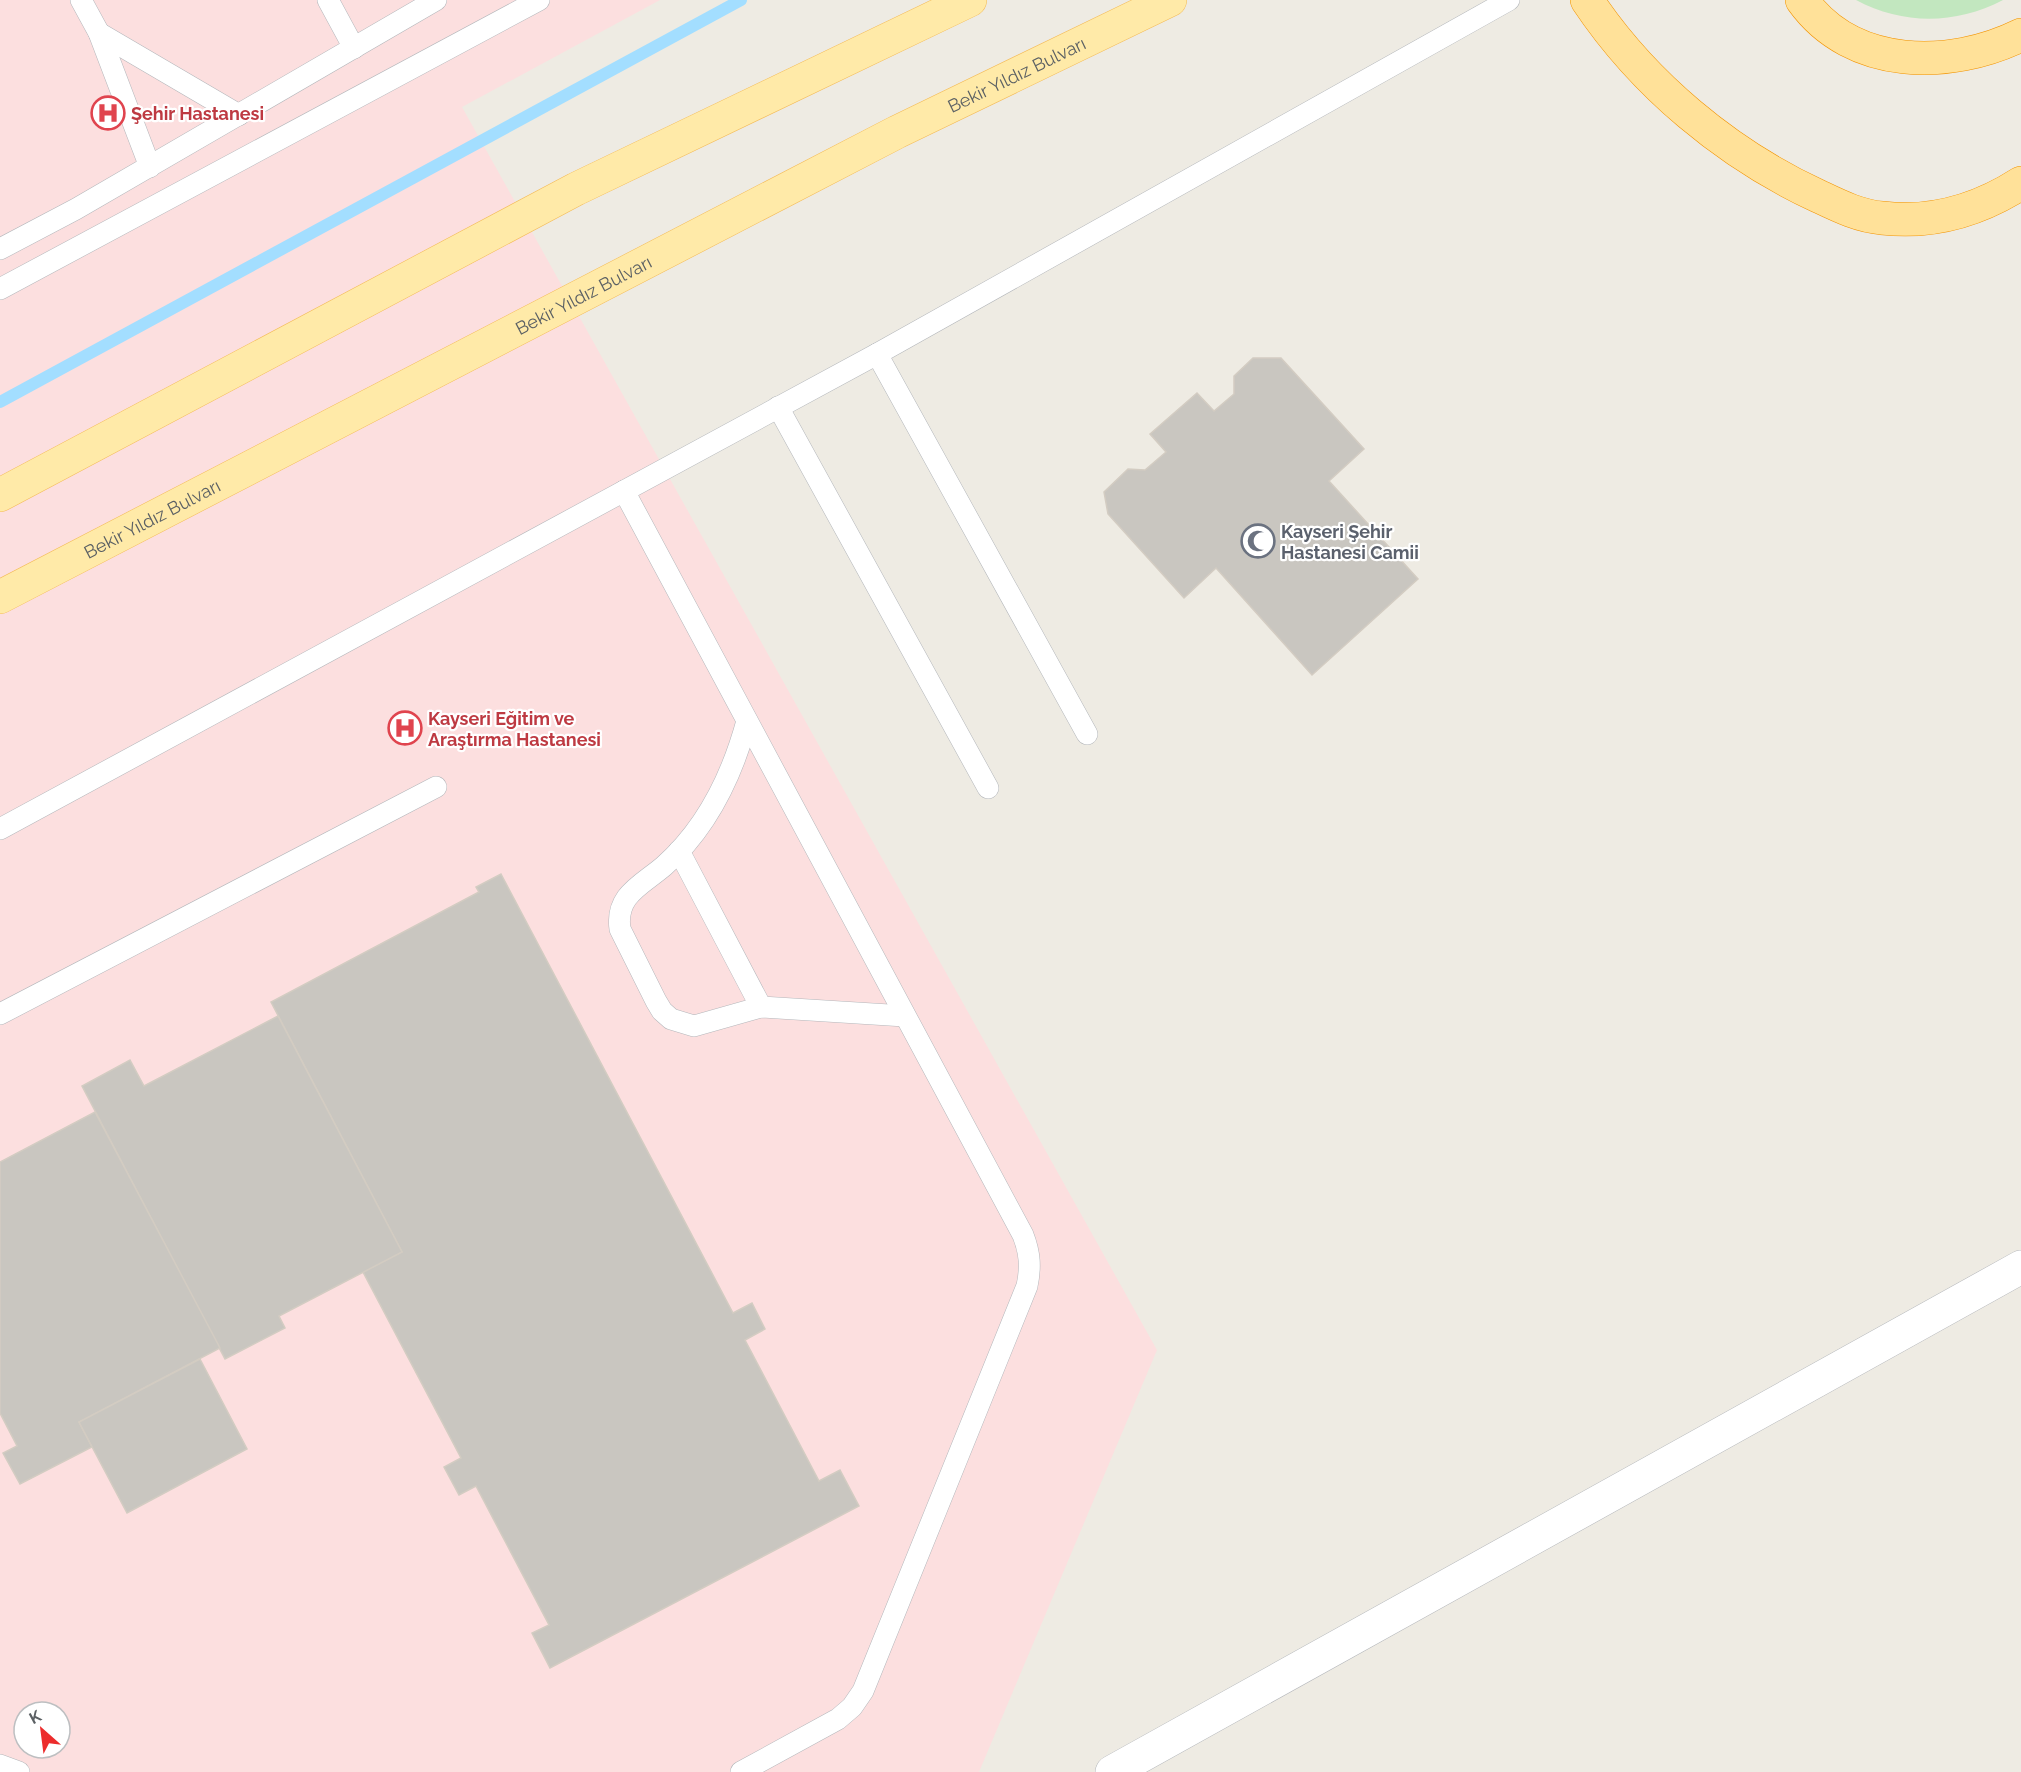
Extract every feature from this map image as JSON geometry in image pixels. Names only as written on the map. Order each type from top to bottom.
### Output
[{"type":"highway","points":[[1587,0],[1625,49],[1659,86],[1696,119],[1746,156],[1799,187],[1856,213],[1898,219],[1933,218],[1959,213],[1988,202],[2021,183]]},
{"type":"highway","points":[[1802,0],[1821,22],[1840,35],[1860,46],[1897,57],[1943,57],[1973,53],[2000,45],[2021,35]]},
{"type":"main road","points":[[0,495],[576,189],[970,0]]},
{"type":"main road","name":"Bekir Yıldız Bulvarı","points":[[0,597],[897,132],[1170,0]]},
{"type":"street","points":[[1112,1772],[2021,1267]]},
{"type":"lane","points":[[81,0],[99,33],[150,167]]},
{"type":"lane","points":[[327,0],[354,48]]},
{"type":"lane","points":[[0,249],[150,167],[436,0]]},
{"type":"lane","points":[[0,289],[539,0]]},
{"type":"lane","points":[[0,829],[877,354],[1509,0]]},
{"type":"lane","points":[[99,33],[239,115]]},
{"type":"lane","points":[[877,354],[1086,734]]},
{"type":"lane","points":[[778,407],[988,788]]},
{"type":"lane","points":[[624,491],[1023,1235],[1030,1262],[1028,1280],[863,1690],[852,1707],[838,1719],[741,1772]]},
{"type":"lane","points":[[747,721],[726,783],[710,812],[679,851],[627,897],[621,907],[620,929],[656,1001],[671,1019],[694,1026],[761,1007],[905,1016]]},
{"type":"lane","points":[[0,1014],[436,787]]},
{"type":"lane","points":[[679,851],[761,1007]]},
{"type":"lane","points":[[0,1765],[19,1772]]},
{"type":"shaded area","name":"Kayseri Eğitim ve Araştırma Hastanesi","points":[[0,0],[660,0],[462,107],[1157,1350],[979,1772],[0,1772]]},
{"type":"green space","points":[[1856,0],[2003,0],[1966,14],[1929,19],[1892,14]]},
{"type":"building","name":"Kayseri Şehir Hastanesi Camii","points":[[1253,358],[1281,358],[1364,449],[1329,481],[1418,579],[1312,675],[1216,568],[1184,598],[1108,514],[1104,492],[1128,469],[1145,470],[1166,452],[1150,434],[1197,393],[1214,411],[1234,394],[1234,376]]},
{"type":"building","points":[[501,874],[733,1313],[752,1303],[765,1329],[745,1340],[819,1481],[840,1470],[859,1506],[550,1668],[532,1633],[549,1625],[476,1486],[459,1495],[444,1467],[461,1458],[363,1272],[402,1252],[271,1002],[479,892],[476,887]]},
{"type":"building","points":[[278,1016],[402,1252],[279,1316],[285,1328],[225,1359],[82,1086],[130,1060],[144,1086]]},
{"type":"building","points":[[95,1112],[220,1348],[79,1422],[92,1447],[20,1484],[3,1453],[17,1446],[0,1413],[0,1162]]},
{"type":"building","points":[[200,1359],[247,1449],[127,1513],[79,1422]]},
{"type":"waterway","points":[[0,402],[741,0]]},
{"type":"place","name":"Şehir Hastanesi","points":[[108,113]]},
{"type":"place","name":"Kayseri Şehir Hastanesi Camii","points":[[1258,541]]},
{"type":"place","name":"Kayseri Eğitim ve Araştırma Hastanesi","points":[[405,728]]}]
